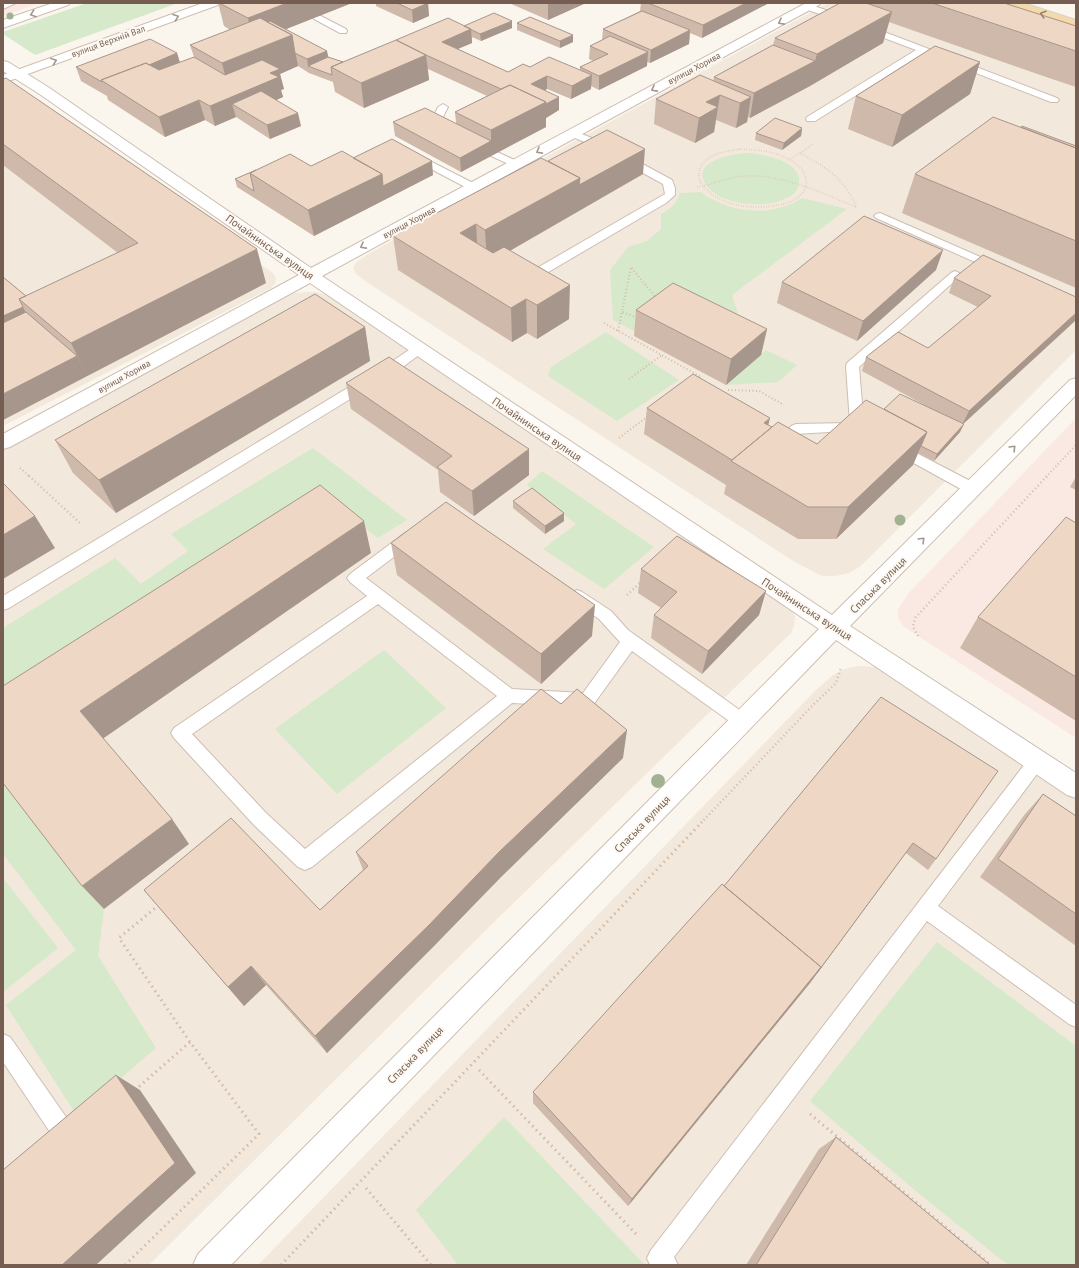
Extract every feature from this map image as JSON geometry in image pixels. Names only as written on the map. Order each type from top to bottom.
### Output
[{"type":"main road","points":[[1011,3],[1076,24]]},
{"type":"street","points":[[3,24],[64,3]]},
{"type":"street","name":"вулиця Верхній Вал","points":[[3,79],[214,3]]},
{"type":"street","name":"вулиця Хорива","points":[[3,442],[514,164],[812,5]]},
{"type":"street","name":"Почайнинська вулиця","points":[[3,65],[46,92],[419,349],[706,543],[842,631],[1076,787]]},
{"type":"street","name":"Спаська вулиця","points":[[209,1265],[742,721],[842,631],[973,489],[1076,384]]},
{"type":"lane","points":[[3,6],[12,3]]},
{"type":"lane","points":[[812,5],[855,24],[1054,100]]},
{"type":"lane","points":[[317,17],[343,30]]},
{"type":"lane","points":[[811,119],[923,50]]},
{"type":"lane","points":[[443,107],[436,122],[454,132]]},
{"type":"lane","points":[[529,278],[670,195],[668,182],[572,133]]},
{"type":"lane","points":[[403,150],[473,187]]},
{"type":"lane","points":[[495,154],[514,164]]},
{"type":"lane","points":[[880,216],[1011,273]]},
{"type":"lane","points":[[857,427],[852,366],[955,275]]},
{"type":"lane","points":[[3,604],[392,367],[419,349]]},
{"type":"lane","points":[[796,429],[857,427],[870,434]]},
{"type":"lane","points":[[884,441],[973,489]]},
{"type":"lane","points":[[419,530],[355,578],[509,696],[587,700],[630,641]]},
{"type":"lane","points":[[567,589],[605,615],[622,635],[742,721]]},
{"type":"lane","points":[[378,596],[180,733],[260,819],[305,861],[509,696]]},
{"type":"lane","points":[[662,1262],[785,1093],[1037,761]]},
{"type":"lane","points":[[925,908],[1076,1017]]},
{"type":"lane","points":[[3,1044],[72,1145]]},
{"type":"path","points":[[739,149],[775,153],[790,159],[801,168],[807,178],[806,187],[799,196],[787,203],[770,207],[751,207],[733,204],[718,198],[706,190],[703,186],[699,182],[698,172],[702,164],[711,157],[724,152],[739,149]]},
{"type":"path","points":[[790,159],[800,153],[833,173],[846,186],[856,207]]},
{"type":"path","points":[[670,188],[703,186],[731,178],[746,176],[763,178],[806,187],[880,216]]},
{"type":"path","points":[[618,331],[631,267],[661,304]]},
{"type":"path","points":[[623,312],[637,318],[643,315]]},
{"type":"path","points":[[604,323],[701,377],[695,382]]},
{"type":"path","points":[[630,379],[662,355]]},
{"type":"path","points":[[728,390],[759,391]]},
{"type":"path","points":[[619,438],[651,415]]},
{"type":"path","points":[[918,636],[912,626],[912,621],[1076,445]]},
{"type":"path","points":[[20,468],[103,544]]},
{"type":"path","points":[[605,615],[644,579]]},
{"type":"path","points":[[281,1265],[813,705],[836,683],[842,631]]},
{"type":"path","points":[[125,1265],[259,1134],[190,1042],[119,938],[160,903]]},
{"type":"path","points":[[132,1092],[190,1042]]},
{"type":"path","points":[[479,1070],[662,1262]]},
{"type":"path","points":[[785,1093],[991,1265]]},
{"type":"path","points":[[366,1188],[431,1265]]},
{"type":"shaded area","points":[[3,3],[40,3],[3,16]]},
{"type":"shaded area","points":[[828,3],[946,3],[1076,48],[1076,350],[867,560],[858,568],[849,573],[836,576],[822,576],[793,561],[365,281],[356,274],[353,268],[357,262],[368,254]]},
{"type":"shaded area","points":[[3,99],[26,101],[274,274],[276,279],[275,283],[271,288],[3,426]]},
{"type":"shaded area","points":[[317,292],[328,295],[792,607],[795,616],[794,626],[791,633],[494,922],[149,1265],[3,1265],[3,451],[283,298],[295,293]]},
{"type":"shaded area","points":[[1076,418],[1076,738],[904,627],[898,618],[898,609],[908,594]]},
{"type":"shaded area","points":[[859,666],[876,667],[891,672],[1076,797],[1076,1265],[258,1265],[814,692],[833,675],[844,669]]},
{"type":"green space","points":[[87,3],[178,3],[35,55],[3,34],[3,32]]},
{"type":"green space","points":[[747,153],[773,158],[790,166],[796,171],[799,178],[796,192],[782,200],[764,204],[733,201],[714,193],[708,187],[703,178],[703,171],[707,166],[714,161],[731,155]]},
{"type":"green space","points":[[701,192],[724,205],[750,210],[777,208],[802,198],[847,209],[732,295],[738,314],[716,332],[638,333],[613,320],[610,270],[628,247],[647,241],[661,229],[661,214],[673,206],[680,193]]},
{"type":"green space","points":[[606,332],[679,380],[617,421],[548,376],[551,367]]},
{"type":"green space","points":[[766,350],[797,365],[778,382],[726,385]]},
{"type":"green space","points":[[313,448],[407,520],[378,538],[323,497],[3,714],[3,628],[115,558],[141,584],[188,551],[171,534]]},
{"type":"green space","points":[[542,471],[654,547],[604,589],[543,549],[576,524],[527,485]]},
{"type":"green space","points":[[384,650],[446,708],[337,794],[275,729]]},
{"type":"green space","points":[[3,774],[104,909],[98,956],[156,1048],[77,1116],[6,1005],[76,950],[3,854]]},
{"type":"green space","points":[[3,878],[58,948],[3,992]]},
{"type":"green space","points":[[937,942],[1076,1046],[1076,1265],[1008,1265],[917,1192],[810,1101]]},
{"type":"green space","points":[[504,1117],[645,1265],[458,1265],[416,1210]]},
{"type":"building","points":[[219,3],[287,3],[248,18]]},
{"type":"building","points":[[397,3],[428,3],[412,10]]},
{"type":"building","points":[[648,3],[746,3],[703,25]]},
{"type":"building","points":[[840,3],[866,3],[892,12],[817,54],[775,38]]},
{"type":"building","points":[[932,3],[1004,3],[1076,26],[1076,51]]},
{"type":"building","points":[[642,11],[690,30],[651,50],[603,29]]},
{"type":"building","points":[[494,13],[512,21],[480,34],[464,26]]},
{"type":"building","points":[[530,17],[573,35],[560,41],[517,23]]},
{"type":"building","points":[[260,18],[292,35],[222,63],[190,45]]},
{"type":"building","points":[[448,18],[471,29],[442,42],[508,72],[523,64],[530,67],[549,57],[592,75],[572,86],[547,76],[531,84],[559,97],[546,104],[546,102],[510,85],[501,89],[396,40]]},
{"type":"building","points":[[270,21],[327,51],[307,59],[295,53],[292,35],[267,22]]},
{"type":"building","points":[[610,36],[648,52],[599,76],[580,67],[608,54],[590,46]]},
{"type":"building","points":[[150,39],[177,53],[149,65],[146,63],[101,80],[102,82],[76,67]]},
{"type":"building","points":[[396,40],[426,55],[361,83],[331,67]]},
{"type":"building","points":[[773,45],[815,61],[754,93],[714,77]]},
{"type":"building","points":[[935,46],[980,62],[902,115],[856,96]]},
{"type":"building","points":[[194,57],[225,75],[262,60],[280,69],[270,73],[279,77],[210,106],[199,100],[159,117],[101,80],[146,63],[159,70]]},
{"type":"building","points":[[328,57],[343,62],[331,67],[332,75],[308,66]]},
{"type":"building","points":[[700,75],[751,97],[740,103],[720,95],[706,102],[718,107],[699,118],[656,99]]},
{"type":"building","points":[[6,78],[257,249],[71,343],[19,299],[138,243],[3,144],[3,79]]},
{"type":"building","points":[[510,85],[546,102],[491,130],[455,112]]},
{"type":"building","points":[[261,91],[298,113],[267,125],[232,104]]},
{"type":"building","points":[[425,108],[491,141],[460,158],[393,122]]},
{"type":"building","points":[[993,117],[1076,148],[1076,241],[915,174]]},
{"type":"building","points":[[775,118],[802,128],[784,143],[756,133]]},
{"type":"building","points":[[1022,126],[1076,146],[1076,148],[1021,127]]},
{"type":"building","points":[[607,130],[645,149],[579,185],[580,178],[548,161]]},
{"type":"building","points":[[392,139],[432,161],[383,186],[382,174],[353,158]]},
{"type":"building","points":[[342,151],[382,174],[308,210],[250,173],[290,154],[311,166]]},
{"type":"building","points":[[541,158],[580,178],[485,230],[476,224],[460,233],[493,253],[504,247],[570,285],[537,305],[526,299],[511,308],[393,236]]},
{"type":"building","points":[[256,170],[250,173],[254,191],[235,179]]},
{"type":"building","points":[[864,216],[943,250],[863,321],[782,282]]},
{"type":"building","points":[[983,255],[1076,297],[1076,313],[969,411],[866,357],[898,332],[928,348],[991,296],[954,278]]},
{"type":"building","points":[[3,277],[26,296],[19,299],[23,307],[3,316]]},
{"type":"building","points":[[673,283],[767,329],[731,359],[636,310]]},
{"type":"building","points":[[315,294],[365,327],[99,480],[55,440]]},
{"type":"building","points":[[26,312],[77,356],[3,394],[3,323]]},
{"type":"building","points":[[389,357],[529,449],[472,491],[437,467],[452,456],[346,383]]},
{"type":"building","points":[[693,374],[770,418],[764,423],[772,427],[732,460],[647,408]]},
{"type":"building","points":[[900,394],[964,424],[937,454],[921,446],[927,432],[884,409]]},
{"type":"building","points":[[866,400],[927,432],[848,507],[808,507],[731,461],[778,422],[817,444]]},
{"type":"building","points":[[3,483],[35,516],[3,535]]},
{"type":"building","points":[[320,485],[364,521],[80,711],[172,819],[82,886],[3,783],[3,686]]},
{"type":"building","points":[[532,488],[564,513],[545,526],[513,501]]},
{"type":"building","points":[[446,502],[595,605],[541,654],[391,543]]},
{"type":"building","points":[[1066,517],[1076,523],[1076,677],[978,617]]},
{"type":"building","points":[[677,536],[766,591],[708,651],[654,615],[677,592],[641,569]]},
{"type":"building","points":[[541,689],[561,704],[577,689],[627,730],[499,852],[429,925],[315,1036],[251,966],[228,987],[144,890],[231,818],[320,910],[368,866],[356,852]]},
{"type":"building","points":[[881,697],[998,771],[936,859],[913,843],[817,973],[821,967],[724,886]]},
{"type":"building","points":[[1043,794],[1076,816],[1076,914],[998,859]]},
{"type":"building","points":[[722,884],[821,967],[632,1199],[533,1092]]},
{"type":"building","points":[[116,1075],[175,1163],[62,1265],[3,1265],[3,1170]]},
{"type":"building","points":[[836,1137],[990,1265],[756,1265]]}]
